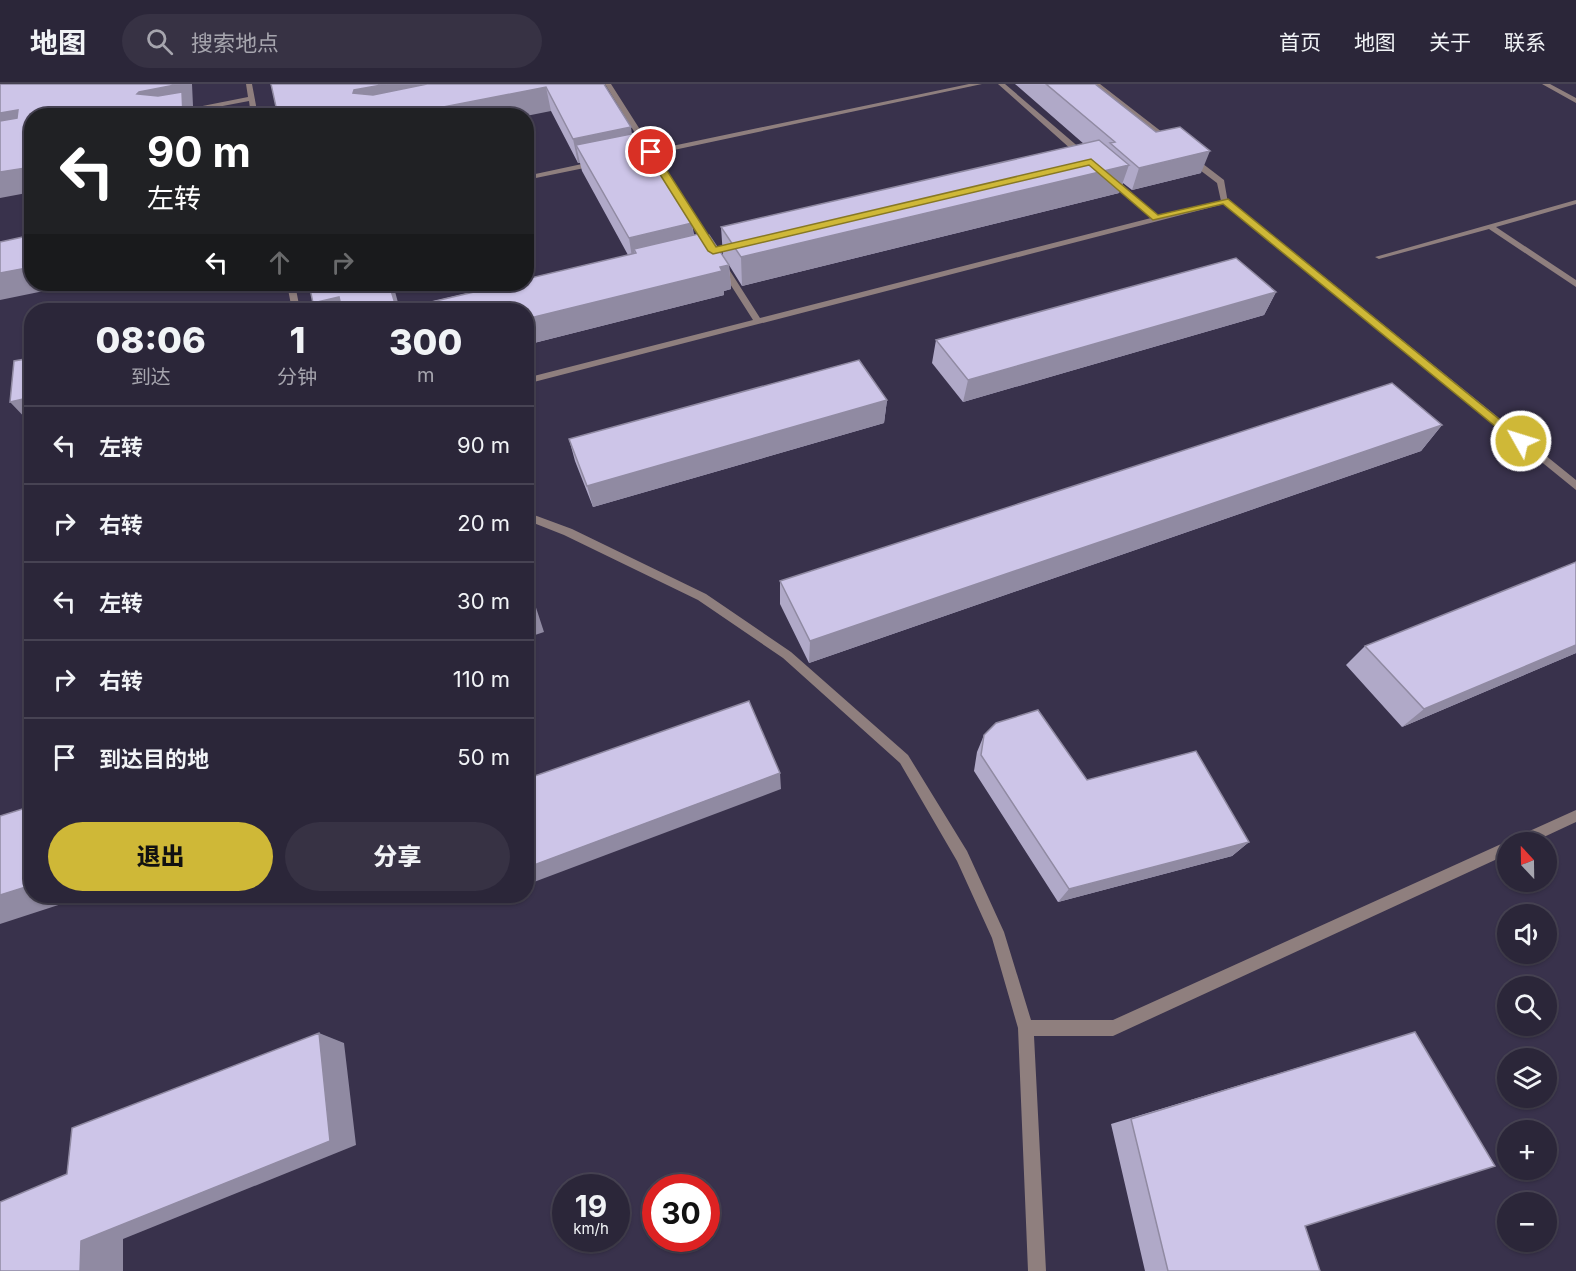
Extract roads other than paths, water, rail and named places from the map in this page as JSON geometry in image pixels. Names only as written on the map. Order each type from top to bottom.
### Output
[{"type":"street","points":[[249,84],[253,108]]},
{"type":"street","points":[[608,84],[758,321]]},
{"type":"street","points":[[628,157],[979,84]]},
{"type":"street","points":[[1001,84],[1091,162],[1079,164]]},
{"type":"street","points":[[1096,84],[1176,147]]},
{"type":"street","points":[[1545,84],[1576,100]]},
{"type":"street","points":[[200,108],[251,99]]},
{"type":"street","points":[[1185,154],[1221,182],[1225,201],[1576,486]]},
{"type":"street","points":[[534,176],[606,161]]},
{"type":"street","points":[[1099,169],[1157,219]]},
{"type":"street","points":[[534,379],[1225,201]]},
{"type":"street","points":[[1379,257],[1576,202]]},
{"type":"street","points":[[1490,226],[1576,284]]},
{"type":"street","points":[[702,254],[725,248]]},
{"type":"street","points":[[534,519],[568,532],[702,597],[787,655],[904,759],[962,856],[999,937],[1026,1028],[1037,1271]]},
{"type":"street","points":[[1540,832],[1576,816]]},
{"type":"street","points":[[1026,1028],[1113,1028],[1497,852]]}]
